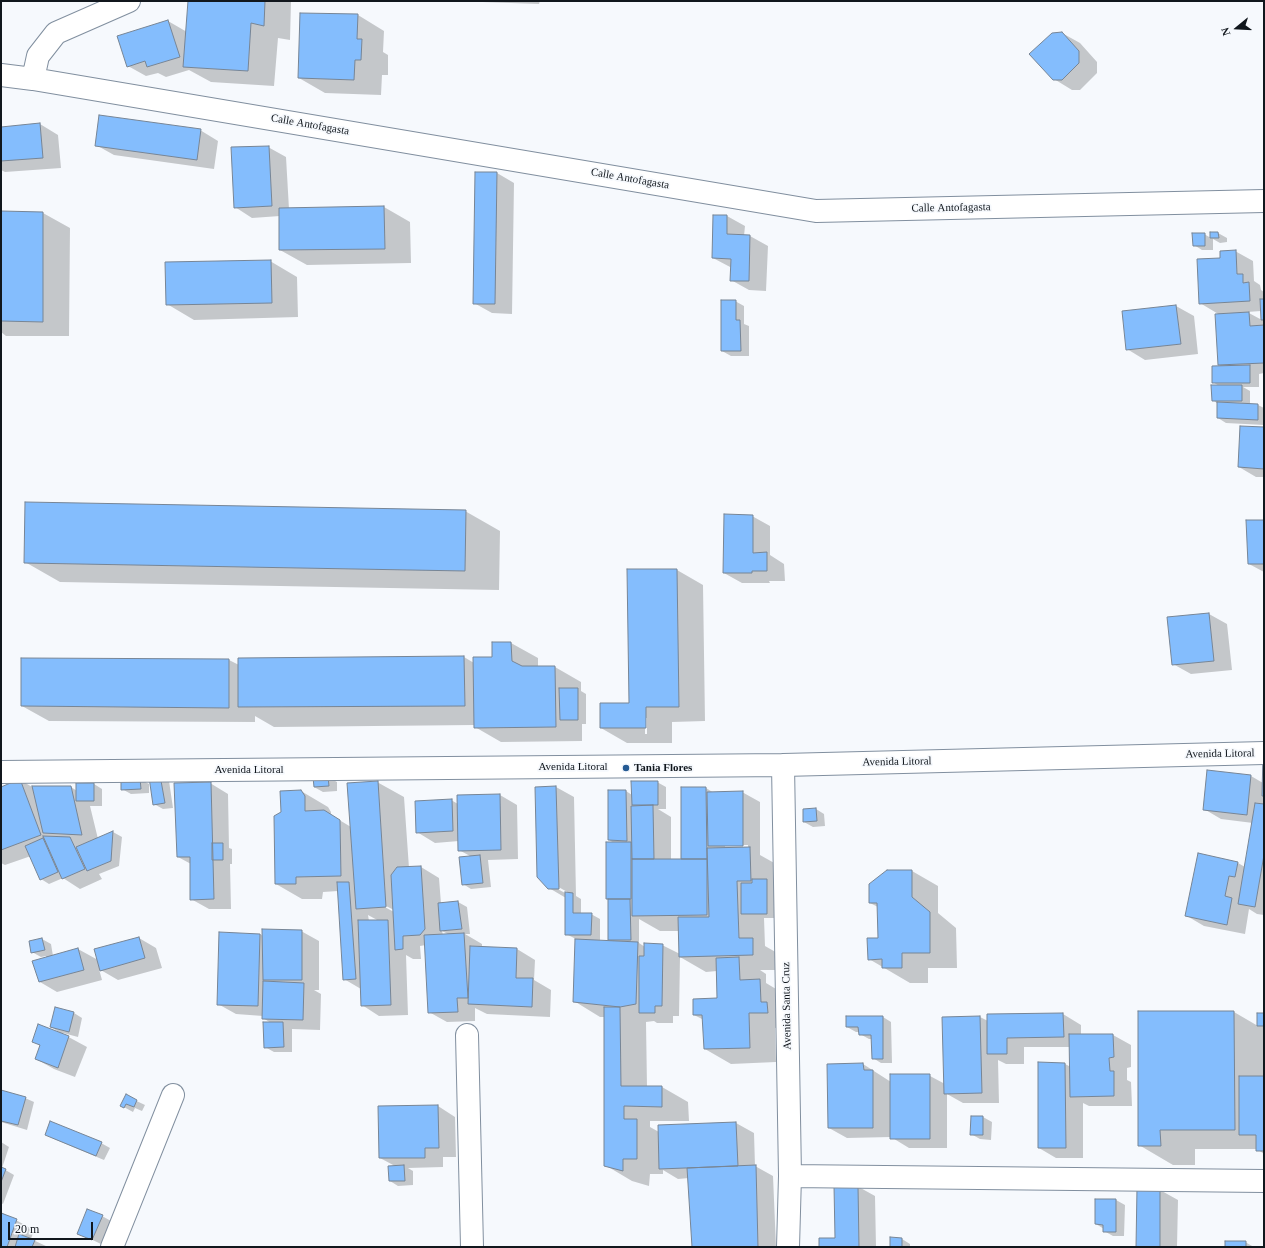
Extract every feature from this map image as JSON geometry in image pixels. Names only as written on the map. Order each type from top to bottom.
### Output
[{"type":"street","points":[[32,78],[38,56],[56,33],[129,1]]},
{"type":"street","name":"Calle Antofagasta","points":[[1,75],[32,78],[816,211],[1264,202]]},
{"type":"street","name":"Avenida Litoral","points":[[1,772],[783,765],[1264,753]]},
{"type":"street","name":"Avenida Santa Cruz","points":[[783,765],[790,1176],[788,1247]]},
{"type":"street","points":[[467,1035],[472,1247]]},
{"type":"street","points":[[112,1247],[173,1094]]},
{"type":"street","points":[[790,1176],[1264,1181]]},
{"type":"building","points":[[188,1],[265,1],[264,26],[251,23],[248,71],[183,67]]},
{"type":"building","points":[[300,13],[358,14],[357,39],[362,39],[361,60],[355,60],[354,80],[298,78]]},
{"type":"building","points":[[168,20],[180,57],[147,67],[145,61],[127,67],[117,36]]},
{"type":"building","points":[[1062,32],[1079,51],[1079,63],[1062,80],[1053,80],[1029,54],[1052,33]]},
{"type":"building","points":[[99,115],[201,129],[197,160],[95,146]]},
{"type":"building","points":[[40,123],[43,158],[1,161],[1,127]]},
{"type":"building","points":[[269,146],[272,206],[234,208],[231,147]]},
{"type":"building","points":[[475,172],[497,172],[495,304],[473,304]]},
{"type":"building","points":[[384,206],[385,249],[279,250],[279,208]]},
{"type":"building","points":[[1,211],[43,212],[43,322],[1,321]]},
{"type":"building","points":[[713,215],[727,215],[727,234],[750,235],[749,281],[730,281],[731,259],[712,258]]},
{"type":"building","points":[[1210,232],[1218,232],[1219,238],[1210,238]]},
{"type":"building","points":[[1192,233],[1205,233],[1205,246],[1193,246]]},
{"type":"building","points":[[1236,250],[1237,274],[1243,274],[1243,283],[1249,282],[1250,301],[1199,304],[1197,259],[1220,258],[1220,251]]},
{"type":"building","points":[[271,260],[272,303],[166,305],[165,262]]},
{"type":"building","points":[[1260,299],[1264,299],[1264,320],[1261,320]]},
{"type":"building","points":[[721,300],[736,300],[736,320],[740,320],[741,351],[721,351]]},
{"type":"building","points":[[1176,305],[1181,344],[1126,350],[1122,311]]},
{"type":"building","points":[[1249,312],[1250,326],[1264,325],[1264,363],[1218,365],[1215,314]]},
{"type":"building","points":[[1250,365],[1250,383],[1212,383],[1212,366]]},
{"type":"building","points":[[1211,385],[1242,385],[1242,401],[1212,401]]},
{"type":"building","points":[[1217,402],[1258,404],[1258,420],[1217,418]]},
{"type":"building","points":[[1240,426],[1264,427],[1264,469],[1238,467]]},
{"type":"building","points":[[25,502],[466,510],[465,571],[24,563]]},
{"type":"building","points":[[724,514],[753,515],[753,553],[767,552],[767,571],[752,571],[752,573],[723,573]]},
{"type":"building","points":[[1246,520],[1264,520],[1264,564],[1248,564]]},
{"type":"building","points":[[627,569],[677,569],[679,707],[646,707],[646,728],[600,728],[600,703],[629,703]]},
{"type":"building","points":[[1209,613],[1214,661],[1172,665],[1167,617]]},
{"type":"building","points":[[492,642],[511,642],[512,661],[522,666],[555,666],[556,727],[474,728],[473,657],[492,657]]},
{"type":"building","points":[[464,656],[465,706],[238,707],[238,658]]},
{"type":"building","points":[[21,658],[229,659],[229,708],[21,706]]},
{"type":"building","points":[[559,688],[578,688],[578,720],[560,720]]},
{"type":"building","points":[[1263,753],[1264,796],[1262,796]]},
{"type":"building","points":[[1207,770],[1251,775],[1247,815],[1203,810]]},
{"type":"building","points":[[160,775],[165,803],[153,805],[149,777]]},
{"type":"building","points":[[328,776],[329,786],[314,787],[313,777]]},
{"type":"building","points":[[140,778],[141,789],[121,790],[121,779]]},
{"type":"building","points":[[20,779],[41,835],[1,850],[1,787]]},
{"type":"building","points":[[378,781],[386,907],[356,909],[347,783]]},
{"type":"building","points":[[631,781],[658,781],[658,805],[632,805]]},
{"type":"building","points":[[211,782],[214,899],[190,900],[190,857],[177,857],[174,783]]},
{"type":"building","points":[[76,783],[94,783],[94,801],[76,801]]},
{"type":"building","points":[[32,786],[71,786],[82,835],[43,833]]},
{"type":"building","points":[[556,786],[559,889],[548,889],[537,877],[535,787]]},
{"type":"building","points":[[681,787],[706,787],[707,859],[681,859]]},
{"type":"building","points":[[301,790],[305,796],[305,811],[324,810],[340,820],[341,876],[296,877],[296,884],[275,884],[274,816],[281,812],[280,791]]},
{"type":"building","points":[[608,790],[626,790],[627,841],[608,840]]},
{"type":"building","points":[[743,791],[743,846],[708,846],[707,792]]},
{"type":"building","points":[[500,794],[501,850],[458,851],[457,795]]},
{"type":"building","points":[[452,799],[453,831],[416,833],[415,801]]},
{"type":"building","points":[[1255,803],[1264,804],[1264,855],[1255,907],[1238,904]]},
{"type":"building","points":[[653,805],[654,859],[632,859],[631,806]]},
{"type":"building","points":[[816,808],[817,821],[803,822],[803,809]]},
{"type":"building","points":[[113,831],[111,861],[87,871],[76,847]]},
{"type":"building","points":[[43,836],[70,837],[85,869],[62,879]]},
{"type":"building","points":[[43,838],[58,872],[40,880],[25,846]]},
{"type":"building","points":[[606,842],[631,842],[631,899],[606,899]]},
{"type":"building","points":[[212,843],[223,843],[223,860],[212,860]]},
{"type":"building","points":[[750,847],[751,881],[737,881],[739,938],[753,938],[753,955],[679,957],[678,917],[709,917],[707,848]]},
{"type":"building","points":[[1198,853],[1238,862],[1235,877],[1229,876],[1225,896],[1232,898],[1227,925],[1185,916]]},
{"type":"building","points":[[480,855],[483,883],[462,885],[459,857]]},
{"type":"building","points":[[632,859],[707,859],[707,915],[632,916]]},
{"type":"building","points":[[421,866],[425,929],[420,935],[403,936],[403,949],[395,950],[391,875],[397,867]]},
{"type":"building","points":[[887,870],[912,870],[912,897],[930,912],[930,953],[902,953],[902,968],[882,968],[882,959],[868,960],[867,938],[878,938],[877,903],[869,903],[869,884]]},
{"type":"building","points":[[752,879],[767,879],[767,914],[741,914],[741,883],[752,883]]},
{"type":"building","points":[[337,882],[349,882],[356,979],[343,980]]},
{"type":"building","points":[[565,892],[573,893],[573,913],[592,913],[591,935],[565,935]]},
{"type":"building","points":[[608,899],[630,899],[631,940],[608,940]]},
{"type":"building","points":[[458,901],[462,929],[440,931],[438,903]]},
{"type":"building","points":[[358,920],[388,920],[391,1005],[361,1006]]},
{"type":"building","points":[[262,929],[302,930],[302,980],[263,980]]},
{"type":"building","points":[[219,932],[260,934],[258,1006],[217,1005]]},
{"type":"building","points":[[464,933],[468,998],[457,998],[458,1012],[428,1013],[424,935]]},
{"type":"building","points":[[139,937],[145,958],[100,971],[94,949]]},
{"type":"building","points":[[42,938],[45,950],[31,953],[29,941]]},
{"type":"building","points":[[575,939],[638,942],[636,1004],[620,1007],[573,1002]]},
{"type":"building","points":[[644,943],[663,944],[662,1006],[655,1006],[655,1013],[639,1013],[639,956],[644,956]]},
{"type":"building","points":[[470,946],[517,948],[516,978],[533,978],[532,1007],[468,1004]]},
{"type":"building","points":[[78,948],[84,970],[39,982],[32,961]]},
{"type":"building","points":[[739,957],[740,980],[760,979],[761,1002],[767,1002],[768,1013],[749,1013],[750,1048],[704,1049],[702,1015],[693,1015],[693,999],[717,998],[716,958]]},
{"type":"building","points":[[263,981],[304,983],[303,1020],[262,1019]]},
{"type":"building","points":[[55,1007],[74,1012],[69,1032],[50,1027]]},
{"type":"building","points":[[604,1007],[620,1007],[621,1086],[662,1086],[662,1107],[624,1106],[624,1119],[637,1119],[637,1159],[623,1159],[623,1171],[604,1166]]},
{"type":"building","points":[[1138,1011],[1234,1011],[1235,1130],[1160,1130],[1161,1146],[1138,1146]]},
{"type":"building","points":[[1063,1013],[1064,1037],[1007,1038],[1007,1054],[987,1054],[987,1014]]},
{"type":"building","points":[[1257,1013],[1264,1013],[1264,1026],[1257,1026]]},
{"type":"building","points":[[846,1016],[883,1016],[883,1059],[872,1059],[871,1035],[859,1035],[858,1027],[846,1027]]},
{"type":"building","points":[[980,1016],[982,1093],[944,1094],[942,1017]]},
{"type":"building","points":[[263,1022],[283,1022],[284,1047],[264,1048]]},
{"type":"building","points":[[38,1024],[69,1036],[58,1068],[35,1059],[40,1045],[32,1042]]},
{"type":"building","points":[[1069,1034],[1113,1034],[1114,1057],[1109,1058],[1110,1071],[1114,1071],[1114,1096],[1070,1097]]},
{"type":"building","points":[[1038,1062],[1065,1063],[1066,1148],[1038,1148]]},
{"type":"building","points":[[863,1063],[864,1070],[873,1070],[873,1128],[828,1128],[827,1064]]},
{"type":"building","points":[[890,1074],[930,1074],[930,1139],[890,1139]]},
{"type":"building","points":[[1239,1076],[1264,1076],[1264,1151],[1256,1151],[1256,1135],[1239,1135]]},
{"type":"building","points":[[1,1090],[26,1097],[18,1125],[1,1121]]},
{"type":"building","points":[[126,1094],[137,1100],[134,1107],[126,1104],[124,1108],[120,1106]]},
{"type":"building","points":[[438,1105],[439,1148],[425,1148],[425,1158],[379,1158],[378,1106]]},
{"type":"building","points":[[971,1116],[983,1116],[983,1135],[970,1135]]},
{"type":"building","points":[[50,1121],[102,1142],[96,1156],[45,1135]]},
{"type":"building","points":[[736,1122],[738,1166],[659,1169],[658,1125]]},
{"type":"building","points":[[404,1165],[405,1181],[389,1181],[388,1166]]},
{"type":"building","points":[[756,1165],[758,1247],[692,1247],[687,1168]]},
{"type":"building","points":[[1,1167],[6,1169],[1,1182]]},
{"type":"building","points":[[858,1185],[859,1247],[819,1247],[819,1238],[835,1238],[834,1186]]},
{"type":"building","points":[[1137,1188],[1160,1189],[1160,1247],[1136,1247]]},
{"type":"building","points":[[1095,1199],[1116,1199],[1116,1232],[1103,1232],[1103,1225],[1095,1224]]},
{"type":"building","points":[[87,1209],[103,1215],[92,1240],[77,1234]]},
{"type":"building","points":[[1,1213],[17,1219],[7,1247],[1,1247]]},
{"type":"building","points":[[19,1234],[35,1240],[32,1247],[15,1247]]},
{"type":"building","points":[[890,1237],[902,1238],[902,1247],[890,1247]]},
{"type":"building","points":[[1225,1241],[1246,1241],[1246,1247],[1225,1247]]},
{"type":"place","name":"Tania Flores","points":[[626,768]]}]
